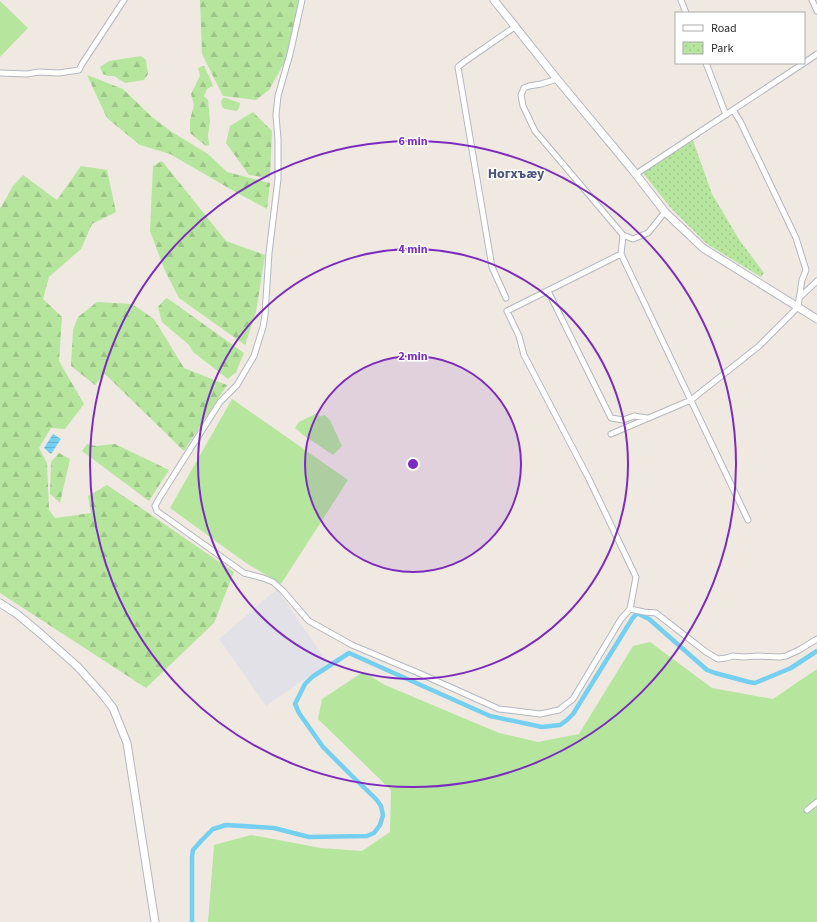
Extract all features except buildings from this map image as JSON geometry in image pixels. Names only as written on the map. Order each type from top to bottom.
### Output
[{"type":"main road","points":[[494,0],[636,174],[665,212],[703,248],[817,319]]},
{"type":"main road","points":[[0,603],[17,614],[78,667],[103,695],[112,708],[128,743],[155,922]]},
{"type":"street","points":[[0,73],[59,73],[79,70],[124,0]]},
{"type":"street","points":[[302,0],[290,54],[278,96],[276,115],[278,139],[278,179],[269,253],[263,327],[254,356],[237,385],[220,402],[160,497],[155,506],[157,511],[244,573],[273,582],[283,591],[306,619],[352,645],[499,709],[540,714],[559,710],[573,699],[621,619],[630,608],[636,577],[589,479],[524,355],[519,336],[507,311],[621,254]]},
{"type":"street","points":[[680,0],[686,12]]},
{"type":"street","points":[[812,0],[817,11]]},
{"type":"street","points":[[506,298],[492,267],[458,67],[516,26]]},
{"type":"street","points":[[805,62],[817,54]]},
{"type":"street","points":[[706,64],[726,115]]},
{"type":"street","points":[[636,174],[802,64]]},
{"type":"street","points":[[557,79],[524,88],[521,95],[523,106],[535,131],[624,235],[633,239],[648,233],[665,212]]},
{"type":"street","points":[[611,434],[691,400],[759,346],[798,307],[802,280],[806,270],[796,238],[740,121],[733,110]]},
{"type":"street","points":[[624,235],[621,254],[748,520]]},
{"type":"street","points":[[800,298],[817,281]]},
{"type":"street","points":[[548,291],[611,418],[622,420],[634,416],[648,418]]},
{"type":"street","points":[[630,608],[644,612],[656,613],[706,652],[718,659],[732,656],[786,656],[817,639]]},
{"type":"street","points":[[807,810],[817,802]]},
{"type":"shaded area","points":[[277,589],[328,663],[266,706],[219,639]]},
{"type":"green space","points":[[200,0],[299,0],[287,58],[269,90],[256,100],[223,96],[202,54]]},
{"type":"green space","points":[[0,1],[28,28],[0,57]]},
{"type":"green space","points":[[141,56],[146,60],[148,74],[144,80],[125,83],[114,76],[103,74],[100,67],[109,61]]},
{"type":"green space","points":[[204,66],[213,86],[207,89],[204,96],[208,100],[210,121],[208,135],[209,145],[206,146],[190,133],[190,120],[194,105],[191,94],[200,76],[198,68]]},
{"type":"green space","points":[[87,75],[123,89],[152,117],[172,132],[208,154],[227,172],[270,183],[267,209],[170,154],[140,145],[107,118]]},
{"type":"green space","points":[[223,98],[240,103],[237,111],[222,107],[221,101]]},
{"type":"green space","points":[[253,112],[272,131],[270,178],[249,175],[226,143],[230,126]]},
{"type":"green space","points":[[691,135],[712,194],[740,241],[764,273],[761,277],[707,244],[671,208],[639,168]]},
{"type":"green space","points":[[162,161],[226,241],[265,255],[256,312],[245,345],[179,298],[165,271],[150,231],[153,166]]},
{"type":"green space","points":[[81,166],[107,170],[116,212],[92,224],[81,249],[49,277],[43,299],[62,317],[59,361],[84,404],[65,429],[51,428],[39,448],[47,463],[49,510],[55,518],[91,513],[88,496],[107,485],[234,572],[214,623],[146,688],[0,593],[0,209],[13,186],[23,175],[57,200]]},
{"type":"green space","points":[[167,298],[244,353],[236,372],[228,379],[193,352],[189,345],[162,322],[158,307]]},
{"type":"green space","points":[[97,302],[132,304],[154,319],[184,368],[227,385],[184,451],[104,373],[95,385],[71,366],[73,330],[78,317]]},
{"type":"green space","points":[[232,399],[348,480],[281,584],[246,563],[170,508]]},
{"type":"green space","points":[[317,413],[320,416],[325,415],[330,420],[342,446],[333,455],[295,428],[299,422]]},
{"type":"green space","points":[[87,444],[96,446],[115,444],[169,470],[149,501],[82,451]]},
{"type":"green space","points":[[59,453],[70,459],[60,503],[50,494],[51,462]]},
{"type":"green space","points":[[650,642],[712,688],[773,699],[817,669],[817,922],[208,922],[214,845],[251,835],[321,848],[362,851],[390,832],[391,790],[318,719],[322,699],[363,672],[385,685],[499,733],[538,742],[579,734],[633,646]]},
{"type":"water","points":[[53,434],[61,439],[51,454],[44,448]]},
{"type":"waterway","points":[[192,922],[193,850],[213,829],[226,825],[274,828],[309,837],[367,836],[374,833],[380,825],[383,815],[381,806],[376,799],[323,747],[299,713],[295,704],[305,684],[312,677],[349,653],[490,716],[542,727],[560,725],[573,714],[637,613],[649,619],[707,670],[749,682],[755,683],[791,668],[817,651]]},
{"type":"district","name":"Ногхъæу","points":[[516,173]]}]
